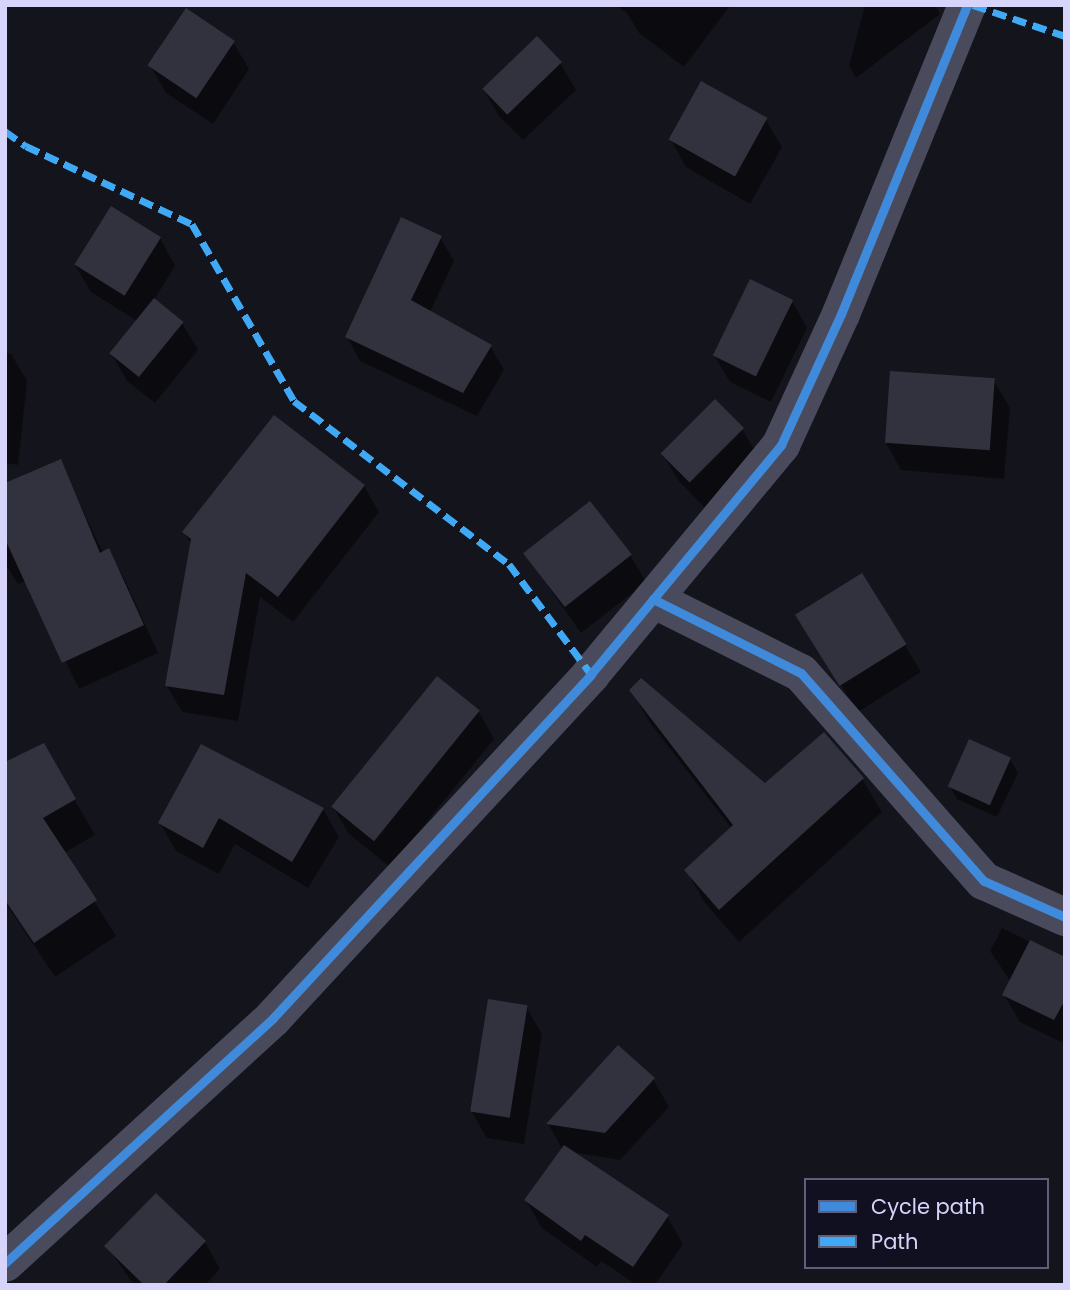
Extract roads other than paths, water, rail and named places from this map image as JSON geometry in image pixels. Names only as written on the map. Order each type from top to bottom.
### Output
[{"type":"street","points":[[5,1263],[273,1018],[591,674],[781,444],[841,314],[967,5]]},
{"type":"street","points":[[653,599],[801,673],[984,881],[1065,917]]}]
